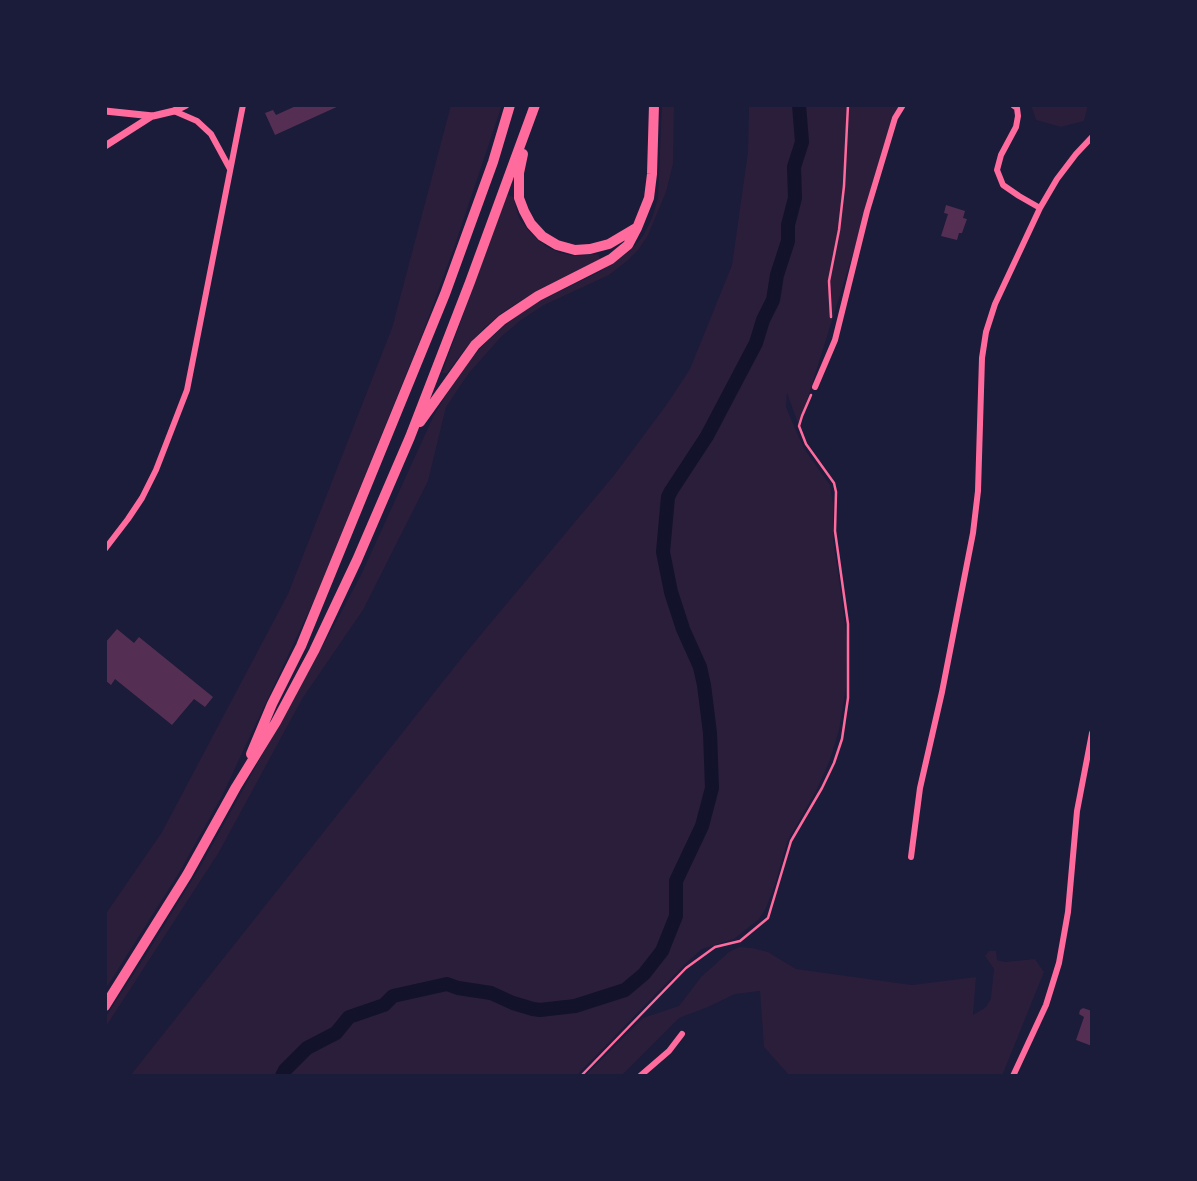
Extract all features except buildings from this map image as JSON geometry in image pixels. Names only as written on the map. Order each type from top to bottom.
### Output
[{"type":"highway","points":[[236,787],[301,646],[445,294],[493,162],[510,105]]},
{"type":"highway","points":[[105,1006],[187,875],[314,651],[410,437],[535,105]]},
{"type":"highway","points":[[410,437],[475,345],[502,320],[538,296],[611,259],[628,245],[649,198],[654,105]]},
{"type":"highway","points":[[530,120],[519,173],[519,198],[523,211],[542,236],[557,245],[575,250],[590,249],[609,244],[637,228]]},
{"type":"street","points":[[105,146],[153,116],[186,105]]},
{"type":"street","points":[[105,550],[128,520],[156,470],[187,390],[243,105]]},
{"type":"street","points":[[815,387],[835,340],[867,211],[895,118],[903,105]]},
{"type":"street","points":[[1013,105],[1017,108],[1016,127],[1001,155],[997,170],[1003,185],[1041,208]]},
{"type":"street","points":[[105,111],[153,116]]},
{"type":"street","points":[[174,111],[197,121],[211,134],[230,169]]},
{"type":"street","points":[[911,857],[920,788],[973,533],[978,491],[982,358],[986,332],[995,304],[1041,208],[1057,179],[1092,137]]},
{"type":"street","points":[[1013,1076],[1046,1005],[1059,963],[1068,912],[1077,811],[1092,733]]},
{"type":"street","points":[[640,1076],[669,1051],[682,1034]]},
{"type":"path","points":[[835,340],[830,316],[829,281],[844,186],[848,105]]},
{"type":"path","points":[[581,1076],[686,968],[715,947],[740,941],[768,918],[791,841],[834,763],[842,739],[848,698],[848,624],[835,531],[834,482],[806,444],[799,426],[815,387]]},
{"type":"shaded area","points":[[451,105],[502,105],[422,335],[316,596],[222,796],[179,873],[105,990],[105,915],[162,832],[288,594],[392,328]]},
{"type":"shaded area","points":[[662,105],[674,105],[673,164],[666,192],[648,235],[638,250],[609,275],[544,305],[521,320],[501,337],[469,373],[446,407],[428,481],[363,610],[302,699],[219,852],[105,1028],[105,1018],[200,867],[337,620],[361,575],[433,417],[451,387],[487,341],[516,316],[601,271],[630,251],[643,236],[658,198]]},
{"type":"shaded area","points":[[749,105],[904,105],[895,119],[799,426],[787,393],[786,407],[797,433],[805,450],[830,485],[833,540],[847,643],[846,687],[839,730],[830,760],[787,842],[766,908],[758,920],[734,939],[702,949],[685,964],[576,1076],[130,1076],[468,650],[615,474],[690,369],[732,265],[748,152]]},
{"type":"shaded area","points":[[1031,105],[1088,105],[1084,121],[1061,127],[1036,120]]},
{"type":"shaded area","points":[[507,194],[513,197],[519,218],[527,229],[547,247],[575,256],[598,254],[600,259],[538,290],[503,312],[468,345],[447,373],[442,373]]},
{"type":"shaded area","points":[[739,947],[768,952],[796,969],[912,985],[976,977],[973,1015],[986,1007],[991,998],[994,969],[985,956],[989,951],[996,951],[997,960],[1005,962],[1035,959],[1044,972],[1002,1076],[791,1076],[764,1047],[760,991],[735,994],[679,1018],[621,1076],[585,1076],[643,1018],[679,1006],[701,977],[729,952]]},
{"type":"waterway","points":[[282,1076],[307,1048],[336,1033],[349,1017],[384,1005],[393,996],[447,984],[491,993],[533,1009],[575,1006],[625,990],[644,974],[662,951],[676,916],[676,881],[702,826],[712,788],[710,733],[704,685],[700,667],[683,629],[671,592],[663,552],[668,497],[707,436],[756,343],[773,300],[777,275],[788,241],[788,225],[795,198],[794,167],[802,142],[799,105]]}]
